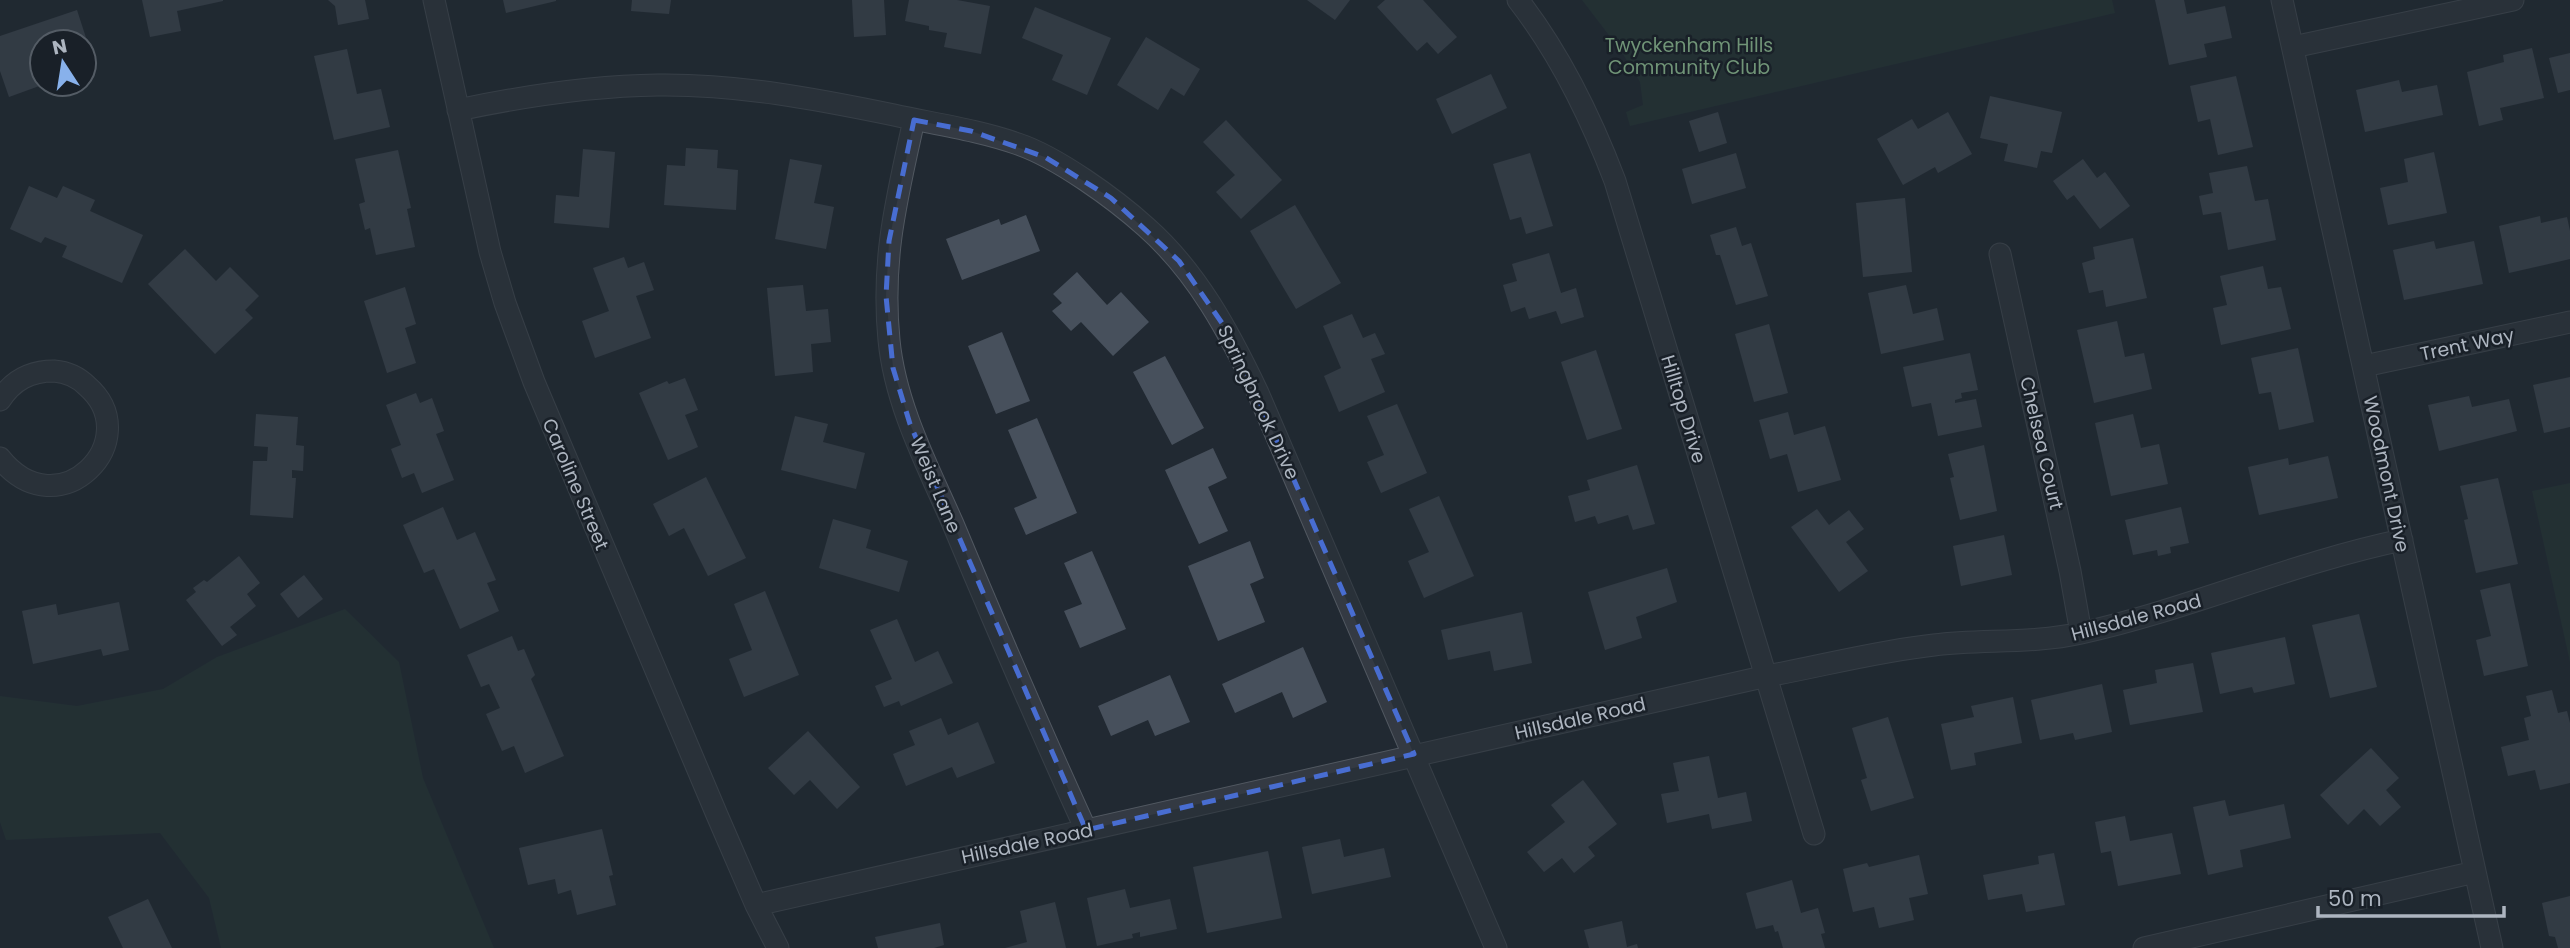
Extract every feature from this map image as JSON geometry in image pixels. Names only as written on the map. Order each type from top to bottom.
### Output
[{"type":"street","name":"Caroline Street","points":[[434,0],[490,252],[505,303],[579,494],[756,905],[778,948]]},
{"type":"street","name":"Hilltop Drive","points":[[1518,0],[1578,94],[1599,137],[1615,181],[1814,834]]},
{"type":"street","name":"Woodmont Drive","points":[[2282,0],[2492,948]]},
{"type":"street","points":[[2293,47],[2513,0]]},
{"type":"street","name":"Springbrook Drive","points":[[458,110],[546,93],[601,88],[660,85],[764,91],[817,99],[1019,144],[1111,198],[1147,228],[1179,261],[1209,300],[1231,336],[1496,948]]},
{"type":"street","name":"Weist Lane","points":[[914,120],[889,241],[886,296],[893,368],[926,461],[1020,685],[1086,830]]},
{"type":"street","name":"Chelsea Court","points":[[2000,254],[2081,633]]},
{"type":"street","name":"Trent Way","points":[[2364,366],[2570,322]]},
{"type":"street","points":[[0,400],[8,388],[24,376],[42,371],[62,372],[80,379],[94,392],[104,408],[107,427],[105,446],[96,463],[83,475],[66,484],[47,486],[29,482],[12,473],[0,458]]},
{"type":"street","name":"Hillsdale Road","points":[[756,905],[1767,676],[1933,645],[2026,641],[2081,633],[2168,611],[2340,553],[2402,540]]},
{"type":"street","points":[[2144,948],[2474,872]]},
{"type":"highlighted area","points":[[914,120],[971,131],[1045,157],[1111,198],[1179,261],[1231,336],[1414,754],[1086,830],[910,424],[893,368],[886,296],[889,241]]},
{"type":"green space","name":"Twyckenham Hills Community Club","points":[[1582,0],[2112,0],[2115,13],[1630,126],[1626,112],[1643,105],[1640,82],[1621,51]]},
{"type":"green space","points":[[2570,483],[2570,662],[2532,491]]},
{"type":"green space","points":[[345,609],[399,662],[423,778],[494,948],[221,948],[209,898],[160,833],[6,840],[0,822],[0,696],[77,706],[163,689],[217,657]]},
{"type":"building","points":[[142,0],[223,1],[177,11],[181,31],[150,37]]},
{"type":"building","points":[[328,0],[365,0],[369,19],[338,25],[335,6]]},
{"type":"building","points":[[503,0],[556,0],[556,1],[506,13]]},
{"type":"building","points":[[632,0],[671,0],[669,14],[631,11]]},
{"type":"building","points":[[852,0],[884,0],[886,35],[854,37]]},
{"type":"building","points":[[909,0],[957,0],[990,6],[981,54],[944,47],[947,33],[905,21]]},
{"type":"building","points":[[1307,0],[1350,0],[1335,20]]},
{"type":"building","points":[[1385,0],[1423,0],[1457,37],[1438,54],[1427,42],[1417,51],[1377,7]]},
{"type":"building","points":[[2155,0],[2184,0],[2187,14],[2225,6],[2232,38],[2204,44],[2207,57],[2169,65]]},
{"type":"building","points":[[1035,7],[1111,38],[1087,95],[1052,80],[1063,55],[1022,38]]},
{"type":"building","points":[[77,10],[83,28],[28,28],[28,90],[9,97],[0,71],[0,36]]},
{"type":"building","points":[[1146,37],[1200,69],[1184,96],[1171,88],[1158,110],[1117,85]]},
{"type":"building","points":[[2532,48],[2544,98],[2500,108],[2503,120],[2479,126],[2467,72],[2504,62],[2503,55]]},
{"type":"building","points":[[347,49],[357,94],[381,89],[390,127],[334,140],[314,56]]},
{"type":"building","points":[[2570,53],[2570,90],[2558,93],[2549,58]]},
{"type":"building","points":[[1491,74],[1507,108],[1452,134],[1436,99]]},
{"type":"building","points":[[2236,76],[2253,147],[2218,155],[2210,119],[2198,122],[2190,86]]},
{"type":"building","points":[[2399,80],[2402,92],[2437,85],[2443,115],[2365,132],[2356,90]]},
{"type":"building","points":[[1990,96],[2062,112],[2052,153],[2041,151],[2037,168],[2004,161],[2008,144],[1980,138]]},
{"type":"building","points":[[1718,112],[1727,143],[1699,152],[1689,121]]},
{"type":"building","points":[[1948,112],[1972,154],[1938,173],[1935,167],[1903,185],[1877,139],[1912,119],[1918,129]]},
{"type":"building","points":[[1226,120],[1282,180],[1241,219],[1216,192],[1235,175],[1203,142]]},
{"type":"building","points":[[686,148],[718,150],[717,168],[738,170],[736,210],[664,205],[667,165],[685,166]]},
{"type":"building","points":[[583,149],[615,152],[609,228],[554,223],[556,195],[579,197]]},
{"type":"building","points":[[398,150],[411,208],[407,209],[415,247],[376,255],[370,228],[365,230],[359,204],[365,202],[355,159]]},
{"type":"building","points":[[2434,152],[2447,213],[2388,225],[2380,188],[2408,182],[2404,159]]},
{"type":"building","points":[[1530,153],[1553,226],[1526,234],[1521,217],[1510,220],[1493,164]]},
{"type":"building","points":[[1736,153],[1746,188],[1692,204],[1682,169]]},
{"type":"building","points":[[790,159],[822,165],[814,203],[834,207],[826,249],[775,239]]},
{"type":"building","points":[[2083,159],[2097,178],[2105,172],[2130,206],[2100,229],[2074,195],[2067,200],[2053,181]]},
{"type":"building","points":[[2247,166],[2255,201],[2268,199],[2276,240],[2228,250],[2221,212],[2203,215],[2199,196],[2213,193],[2209,173]]},
{"type":"building","points":[[29,186],[57,198],[63,186],[95,200],[90,211],[143,235],[122,283],[62,257],[67,246],[45,237],[41,243],[10,229]]},
{"type":"building","points":[[1905,198],[1912,272],[1863,277],[1856,203]]},
{"type":"building","points":[[1295,205],[1341,283],[1296,309],[1250,231]]},
{"type":"building","points":[[1026,215],[1040,251],[962,280],[946,239],[999,219],[1001,225]]},
{"type":"building","points":[[2540,216],[2541,223],[2567,217],[2570,259],[2509,273],[2499,226]]},
{"type":"building","points":[[1736,227],[1742,246],[1751,243],[1768,296],[1736,305],[1720,255],[1716,255],[1710,235]]},
{"type":"building","points":[[2133,238],[2147,298],[2106,307],[2103,290],[2089,293],[2082,263],[2095,259],[2093,247]]},
{"type":"building","points":[[2434,241],[2436,249],[2474,241],[2483,284],[2404,300],[2393,250]]},
{"type":"building","points":[[185,249],[216,281],[230,267],[259,296],[245,310],[253,318],[215,354],[148,284]]},
{"type":"building","points":[[1549,253],[1561,293],[1576,288],[1584,317],[1561,324],[1556,311],[1529,319],[1525,307],[1511,312],[1503,285],[1517,281],[1512,264]]},
{"type":"building","points":[[624,257],[628,268],[644,262],[654,290],[636,296],[651,338],[595,358],[582,321],[609,311],[593,268]]},
{"type":"building","points":[[2263,266],[2268,289],[2281,287],[2291,329],[2221,345],[2213,308],[2227,305],[2220,276]]},
{"type":"building","points":[[1077,272],[1107,305],[1121,292],[1149,322],[1113,356],[1081,322],[1071,331],[1052,311],[1062,303],[1053,294]]},
{"type":"building","points":[[803,285],[806,311],[828,309],[831,342],[811,344],[813,372],[775,376],[767,288]]},
{"type":"building","points":[[1906,285],[1913,314],[1937,308],[1944,340],[1881,354],[1868,293]]},
{"type":"building","points":[[405,287],[416,324],[405,328],[416,363],[387,373],[364,301]]},
{"type":"building","points":[[1352,314],[1363,338],[1375,333],[1385,354],[1371,359],[1385,392],[1339,412],[1324,376],[1341,368],[1323,326]]},
{"type":"building","points":[[2117,321],[2125,357],[2144,353],[2152,389],[2094,403],[2077,330]]},
{"type":"building","points":[[1769,324],[1788,393],[1754,402],[1735,334]]},
{"type":"building","points":[[1002,332],[1030,401],[996,414],[968,346]]},
{"type":"building","points":[[2298,348],[2314,422],[2279,430],[2271,392],[2259,394],[2251,358]]},
{"type":"building","points":[[1596,350],[1622,429],[1587,440],[1561,362]]},
{"type":"building","points":[[1970,353],[1978,390],[1961,393],[1962,398],[1955,400],[1955,403],[1976,399],[1982,427],[1938,436],[1931,403],[1912,407],[1903,367]]},
{"type":"building","points":[[1165,356],[1204,428],[1172,445],[1133,372]]},
{"type":"building","points":[[2570,377],[2570,427],[2544,433],[2533,385]]},
{"type":"building","points":[[685,378],[698,410],[685,415],[698,447],[668,460],[639,393],[667,381],[669,384]]},
{"type":"building","points":[[416,393],[420,403],[432,398],[444,431],[436,434],[454,480],[422,493],[414,473],[402,478],[391,449],[401,445],[386,405]]},
{"type":"building","points":[[2469,396],[2472,407],[2509,399],[2517,431],[2439,451],[2428,405]]},
{"type":"building","points":[[1397,404],[1427,473],[1381,493],[1367,462],[1384,455],[1367,416]]},
{"type":"building","points":[[1788,412],[1794,435],[1825,426],[1841,480],[1798,492],[1787,454],[1770,459],[1759,420]]},
{"type":"building","points":[[256,414],[298,417],[296,445],[304,446],[303,471],[292,470],[292,478],[296,478],[293,518],[250,515],[253,461],[267,461],[268,447],[254,446]]},
{"type":"building","points":[[2133,414],[2141,448],[2159,444],[2168,484],[2111,496],[2095,423]]},
{"type":"building","points":[[795,416],[828,424],[823,442],[865,453],[856,489],[781,470]]},
{"type":"building","points":[[1037,418],[1077,513],[1026,535],[1014,508],[1037,498],[1008,430]]},
{"type":"building","points":[[1984,445],[1997,511],[1960,520],[1950,478],[1954,477],[1948,454]]},
{"type":"building","points":[[1213,448],[1227,478],[1208,487],[1228,531],[1199,544],[1165,470]]},
{"type":"building","points":[[2328,456],[2338,498],[2259,515],[2248,467],[2288,458],[2289,465]]},
{"type":"building","points":[[1637,465],[1655,524],[1633,530],[1628,515],[1598,524],[1595,516],[1575,522],[1568,496],[1590,490],[1587,480]]},
{"type":"building","points":[[706,477],[746,558],[708,576],[684,528],[669,536],[653,504]]},
{"type":"building","points":[[2498,478],[2518,564],[2476,573],[2464,520],[2468,519],[2460,486]]},
{"type":"building","points":[[1439,496],[1474,576],[1424,598],[1408,561],[1429,552],[1409,509]]},
{"type":"building","points":[[443,507],[457,540],[475,532],[496,580],[487,583],[499,611],[460,629],[434,569],[424,573],[403,525]]},
{"type":"building","points":[[2181,507],[2189,543],[2170,547],[2171,553],[2158,556],[2157,550],[2133,555],[2125,520]]},
{"type":"building","points":[[1817,509],[1829,525],[1849,510],[1864,529],[1846,542],[1868,571],[1839,592],[1791,527]]},
{"type":"building","points":[[833,519],[871,530],[866,548],[908,561],[899,592],[819,568]]},
{"type":"building","points":[[2004,535],[2012,575],[1961,586],[1953,546]]},
{"type":"building","points":[[1250,541],[1264,578],[1250,584],[1265,622],[1218,641],[1188,566]]},
{"type":"building","points":[[1092,551],[1126,629],[1080,648],[1064,611],[1082,604],[1064,563]]},
{"type":"building","points":[[239,556],[260,583],[247,594],[256,606],[230,627],[237,635],[222,646],[186,600],[196,592],[193,588],[204,580],[207,582]]},
{"type":"building","points":[[1667,568],[1677,602],[1636,617],[1642,638],[1605,650],[1588,592]]},
{"type":"building","points":[[304,575],[323,599],[298,618],[280,594]]},
{"type":"building","points":[[2510,583],[2528,666],[2484,676],[2476,640],[2491,636],[2480,590]]},
{"type":"building","points":[[765,591],[799,675],[744,697],[729,659],[752,650],[734,604]]},
{"type":"building","points":[[119,602],[129,650],[103,656],[101,649],[33,664],[22,611],[56,604],[58,615]]},
{"type":"building","points":[[1522,612],[1532,663],[1494,671],[1490,651],[1448,660],[1441,630]]},
{"type":"building","points":[[2359,614],[2377,687],[2330,698],[2312,625]]},
{"type":"building","points":[[897,619],[915,662],[938,651],[953,683],[901,706],[899,701],[884,707],[875,686],[892,679],[870,630]]},
{"type":"building","points":[[512,636],[518,651],[524,649],[535,675],[531,679],[564,756],[525,773],[514,746],[502,751],[486,714],[500,708],[489,684],[481,687],[467,655]]},
{"type":"building","points":[[2285,637],[2295,684],[2254,693],[2252,687],[2220,694],[2211,653]]},
{"type":"building","points":[[1303,647],[1327,702],[1293,718],[1282,692],[1235,713],[1222,684]]},
{"type":"building","points":[[2193,663],[2203,712],[2130,725],[2123,690],[2157,683],[2155,670]]},
{"type":"building","points":[[1170,675],[1190,722],[1155,736],[1148,720],[1111,736],[1098,706]]},
{"type":"building","points":[[2102,684],[2112,732],[2075,740],[2073,733],[2040,740],[2031,700]]},
{"type":"building","points":[[2552,690],[2558,713],[2567,711],[2570,723],[2570,783],[2540,790],[2535,770],[2508,776],[2501,747],[2529,740],[2524,718],[2531,716],[2526,696]]},
{"type":"building","points":[[2013,697],[2022,743],[1974,753],[1976,765],[1951,770],[1941,724],[1974,717],[1971,706]]},
{"type":"building","points":[[1888,717],[1914,798],[1871,811],[1861,780],[1867,778],[1852,728]]},
{"type":"building","points":[[941,718],[948,735],[978,722],[995,763],[957,778],[952,767],[906,786],[893,754],[915,745],[909,731]]},
{"type":"building","points":[[808,731],[860,787],[837,809],[810,780],[794,795],[768,768]]},
{"type":"building","points":[[2371,748],[2399,778],[2386,790],[2401,807],[2380,826],[2364,809],[2348,825],[2320,795]]},
{"type":"building","points":[[1709,756],[1718,798],[1746,792],[1752,821],[1712,829],[1709,814],[1667,823],[1661,794],[1679,791],[1673,763]]},
{"type":"building","points":[[1583,780],[1617,824],[1588,847],[1595,856],[1574,873],[1562,858],[1544,872],[1527,852],[1565,822],[1551,805]]},
{"type":"building","points":[[2225,800],[2229,816],[2284,804],[2291,838],[2240,850],[2243,867],[2208,875],[2193,807]]},
{"type":"building","points":[[2125,816],[2130,841],[2172,833],[2181,874],[2118,886],[2111,851],[2101,853],[2095,822]]},
{"type":"building","points":[[602,829],[613,875],[609,876],[616,905],[577,915],[571,890],[558,894],[555,879],[528,885],[519,848]]},
{"type":"building","points":[[1340,839],[1344,857],[1384,848],[1391,877],[1312,894],[1302,847]]},
{"type":"building","points":[[1268,851],[1282,918],[1207,933],[1193,867]]},
{"type":"building","points":[[2054,853],[2065,905],[2026,912],[2022,894],[1988,900],[1983,875],[2039,864],[2038,856]]},
{"type":"building","points":[[1919,855],[1928,894],[1909,898],[1914,920],[1879,928],[1874,907],[1853,912],[1843,869],[1867,863],[1869,867]]},
{"type":"building","points":[[1792,880],[1801,913],[1818,908],[1825,933],[1821,934],[1825,948],[1783,948],[1778,931],[1775,932],[1773,925],[1756,929],[1746,893]]},
{"type":"building","points":[[1125,889],[1130,908],[1170,899],[1177,929],[1140,937],[1140,932],[1132,934],[1133,938],[1097,946],[1087,898]]},
{"type":"building","points":[[2570,896],[2570,948],[2558,948],[2555,937],[2549,936],[2542,903]]},
{"type":"building","points":[[148,899],[172,948],[123,948],[108,917]]},
{"type":"building","points":[[1055,902],[1066,948],[1005,948],[1027,942],[1020,911]]},
{"type":"building","points":[[1622,921],[1627,947],[1637,944],[1638,948],[1589,948],[1584,930]]},
{"type":"building","points":[[940,923],[944,945],[934,948],[878,948],[875,937]]}]
